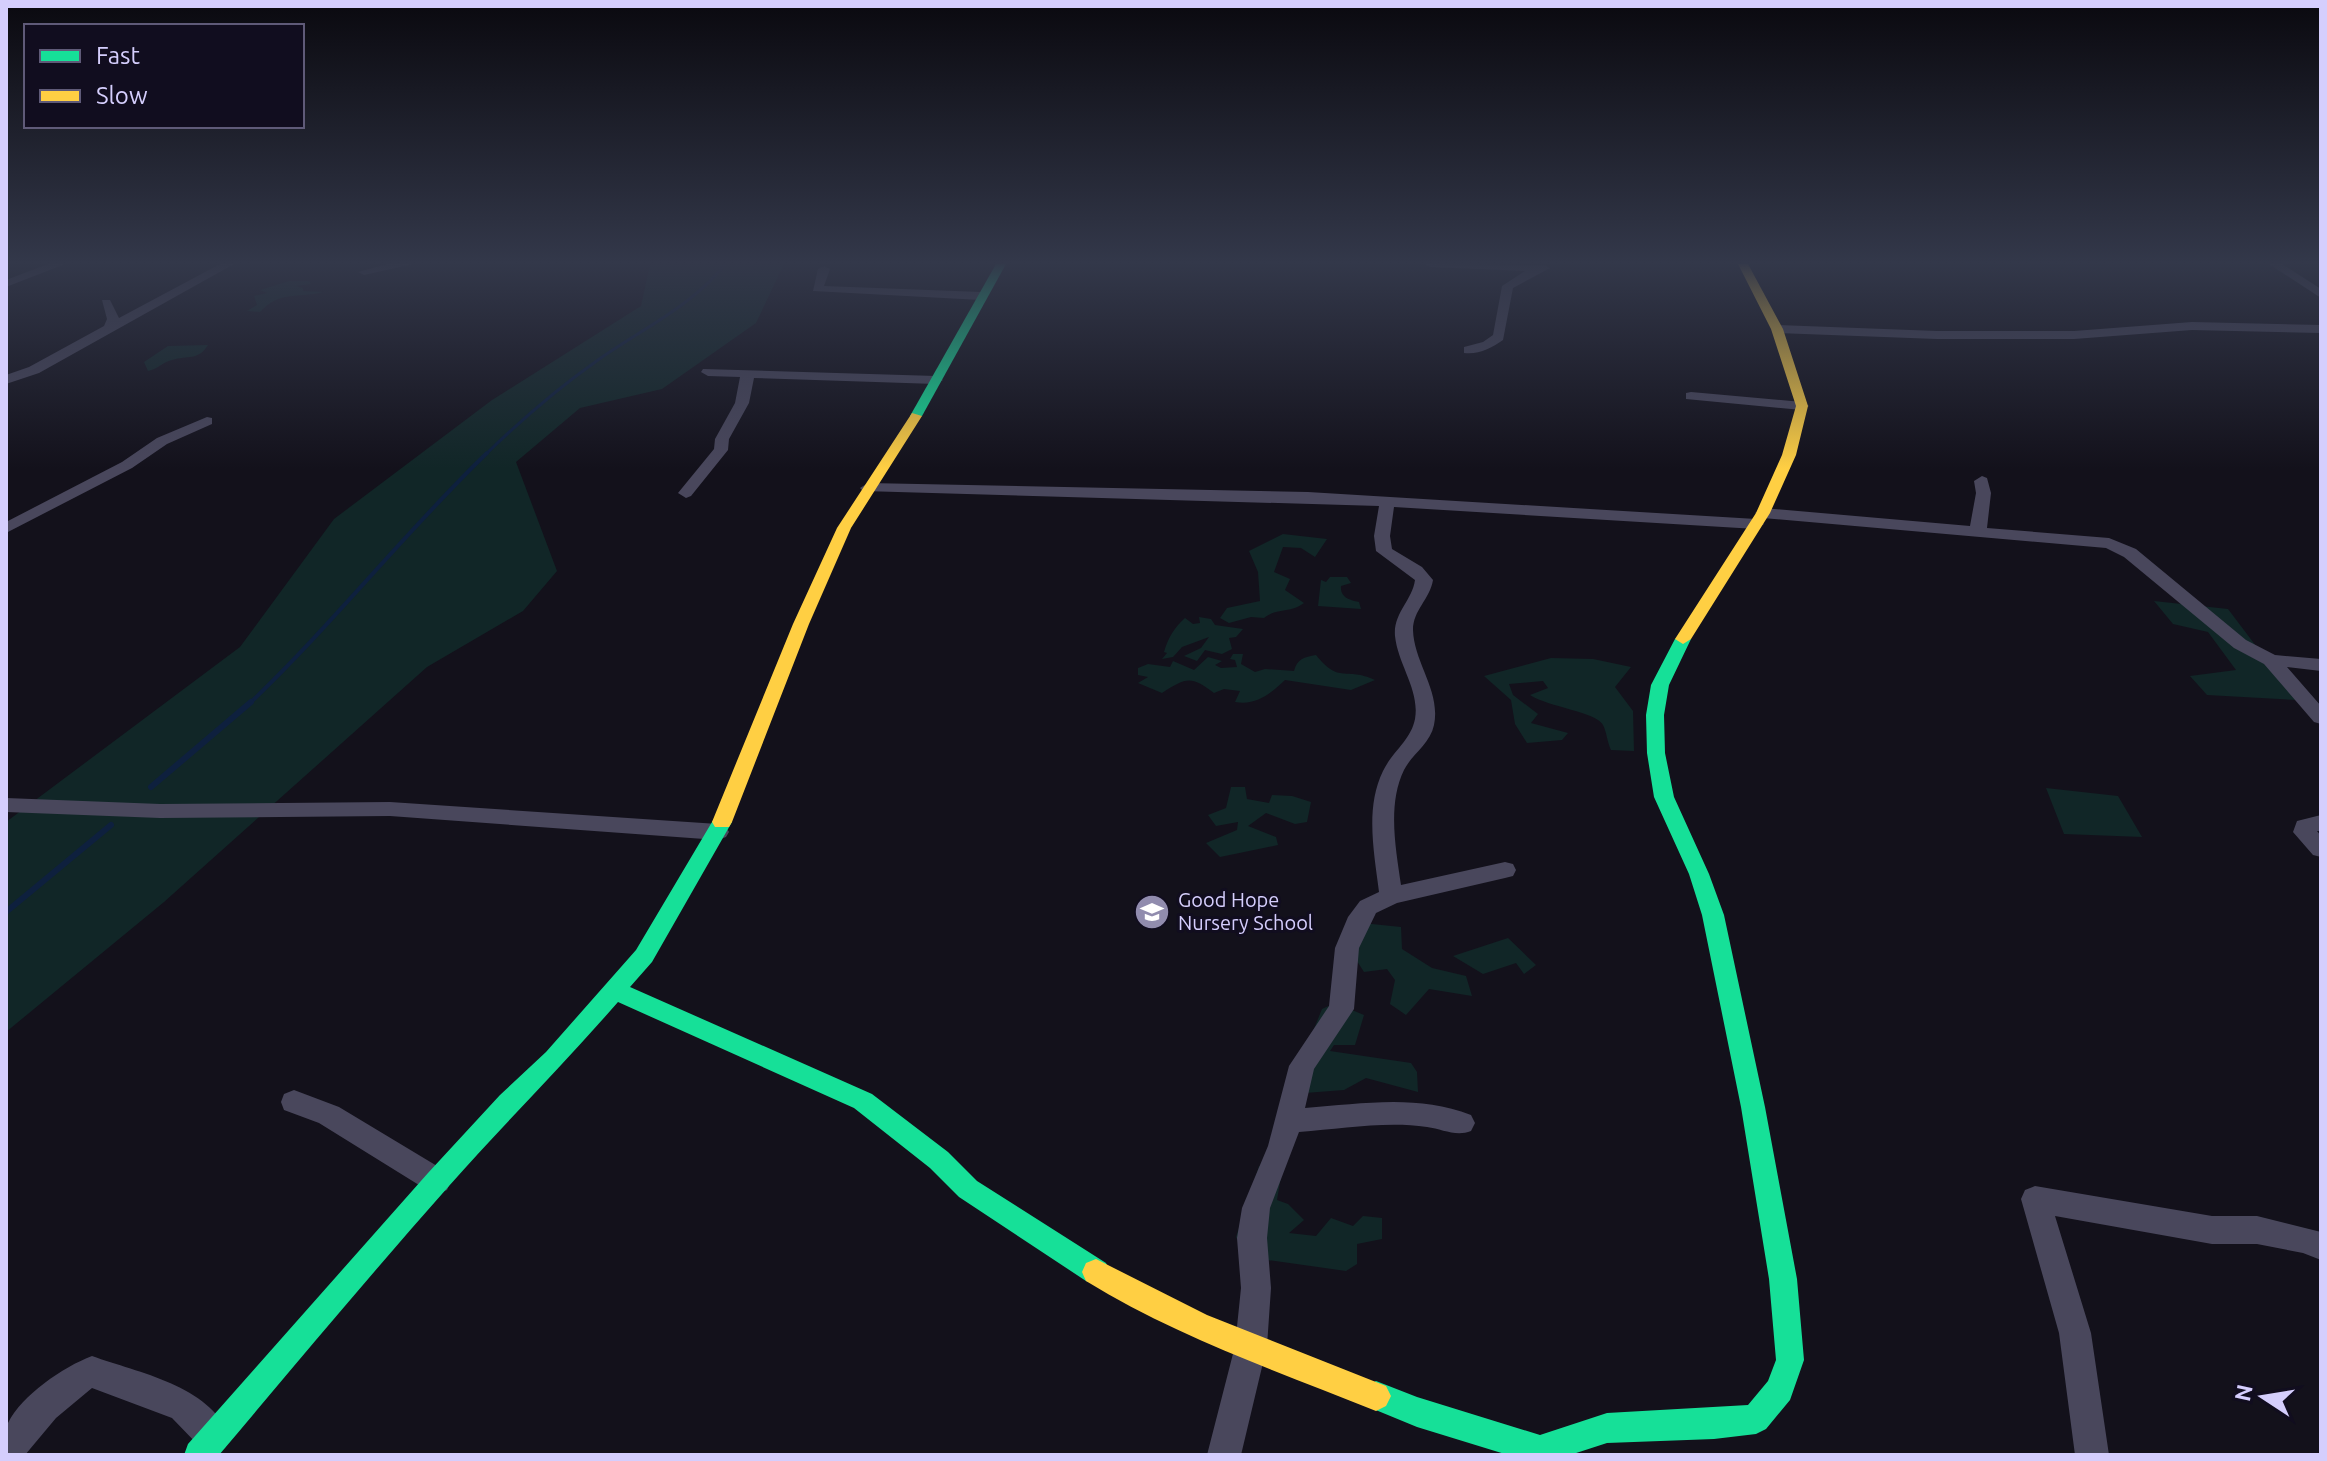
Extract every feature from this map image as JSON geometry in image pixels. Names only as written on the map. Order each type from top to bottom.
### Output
[{"type":"street","points":[[6,380],[34,370],[102,332]]},
{"type":"street","points":[[6,1453],[62,1391],[84,1374],[92,1372],[183,1406],[206,1446],[437,1181],[616,991],[644,956],[718,832],[801,624],[844,528],[928,397],[962,332]]},
{"type":"street","points":[[1469,350],[1488,345],[1499,337],[1500,332]]},
{"type":"street","points":[[616,991],[863,1101],[939,1160],[968,1189],[1122,1289],[1251,1346],[1417,1412],[1540,1453],[1607,1428],[1714,1424],[1756,1419],[1780,1390],[1790,1360],[1783,1279],[1753,1107],[1713,915],[1699,874],[1664,797],[1656,753],[1655,715],[1665,670],[1760,518],[1789,455],[1802,406],[1778,332]]},
{"type":"street","points":[[1862,332],[1937,335],[2119,332]]},
{"type":"street","points":[[708,372],[936,380]]},
{"type":"street","points":[[686,493],[721,450],[722,439],[742,403],[748,373]]},
{"type":"street","points":[[1691,396],[1802,406]]},
{"type":"street","points":[[6,528],[137,459],[162,441],[207,421]]},
{"type":"street","points":[[1979,531],[1978,511],[1985,492],[1982,481]]},
{"type":"street","points":[[868,488],[1308,497],[1760,518],[2072,538],[2117,546],[2224,634],[2271,660],[2321,718]]},
{"type":"street","points":[[1387,502],[1382,536],[1384,551],[1393,559],[1415,568],[1424,580],[1422,594],[1407,610],[1404,635],[1426,704],[1426,719],[1420,737],[1396,765],[1388,782],[1385,835],[1391,896]]},
{"type":"street","points":[[6,515],[32,514]]},
{"type":"street","points":[[2271,660],[2321,665]]},
{"type":"street","points":[[6,805],[160,811],[390,809],[718,832]]},
{"type":"street","points":[[2321,823],[2305,826],[2304,832],[2321,849]]},
{"type":"street","points":[[1224,1455],[1251,1346],[1256,1288],[1252,1238],[1256,1208],[1290,1121],[1302,1066],[1341,1009],[1347,948],[1360,917],[1368,907],[1391,896],[1505,870]]},
{"type":"street","points":[[294,1102],[329,1115],[375,1140],[437,1181]]},
{"type":"street","points":[[1290,1121],[1401,1111],[1423,1112],[1461,1123]]},
{"type":"street","points":[[2092,1455],[2075,1333],[2035,1199],[2212,1230],[2257,1230],[2303,1239],[2321,1246]]},
{"type":"green space","points":[[600,332],[743,332],[662,389],[580,408],[516,462],[557,571],[523,611],[427,667],[164,902],[6,1032],[6,822],[240,647],[334,519],[492,400]]},
{"type":"green space","points":[[208,345],[196,355],[169,361],[148,371],[144,362],[168,346]]},
{"type":"green space","points":[[1283,534],[1327,539],[1315,557],[1301,548],[1283,547],[1274,572],[1290,579],[1285,590],[1304,603],[1264,618],[1251,617],[1229,623],[1220,618],[1227,608],[1260,601],[1258,572],[1249,551]]},
{"type":"green space","points":[[1330,577],[1347,577],[1351,583],[1341,586],[1342,593],[1359,602],[1361,609],[1318,606],[1321,580],[1326,582]]},
{"type":"green space","points":[[2154,601],[2228,609],[2297,700],[2207,695],[2190,676],[2236,670],[2208,632],[2173,624]]},
{"type":"green space","points":[[1199,617],[1211,619],[1215,625],[1243,629],[1236,637],[1229,638],[1232,649],[1222,654],[1205,650],[1197,661],[1184,656],[1201,648],[1209,637],[1182,647],[1173,657],[1162,659],[1167,653],[1164,652],[1170,638],[1185,618],[1193,624],[1200,623]]},
{"type":"green space","points":[[1233,654],[1243,654],[1241,664],[1255,672],[1265,669],[1294,671],[1302,659],[1316,655],[1331,670],[1375,680],[1351,690],[1285,680],[1262,698],[1243,703],[1235,702],[1240,691],[1224,689],[1214,693],[1194,681],[1183,681],[1162,693],[1138,683],[1148,677],[1138,675],[1138,668],[1148,664],[1170,667],[1173,661],[1194,670],[1208,657],[1222,661],[1215,665],[1221,668],[1237,667],[1235,660],[1230,659]]},
{"type":"green space","points":[[1551,658],[1593,659],[1631,667],[1615,687],[1633,711],[1634,751],[1611,750],[1599,720],[1530,695],[1548,688],[1543,681],[1509,684],[1513,695],[1538,714],[1531,723],[1568,733],[1562,740],[1527,743],[1515,724],[1511,700],[1484,676]]},
{"type":"green space","points":[[1231,787],[1245,787],[1247,799],[1269,803],[1272,795],[1292,796],[1311,802],[1307,822],[1295,824],[1266,813],[1248,826],[1276,837],[1278,845],[1220,857],[1206,843],[1237,830],[1238,822],[1216,826],[1208,815],[1226,808]]},
{"type":"green space","points":[[2046,788],[2118,796],[2142,837],[2064,834]]},
{"type":"green space","points":[[1362,923],[1401,927],[1402,949],[1432,968],[1466,976],[1472,996],[1429,989],[1406,1015],[1390,1004],[1395,980],[1387,969],[1364,972],[1348,947]]},
{"type":"green space","points":[[1508,938],[1536,965],[1524,974],[1516,963],[1483,974],[1453,956]]},
{"type":"green space","points":[[1335,1003],[1364,1015],[1355,1045],[1334,1045],[1330,1051],[1411,1063],[1417,1072],[1418,1092],[1366,1078],[1344,1090],[1305,1093],[1299,1066],[1322,1009]]},
{"type":"green space","points":[[1283,1165],[1277,1200],[1288,1204],[1304,1220],[1289,1233],[1316,1236],[1331,1218],[1353,1226],[1363,1216],[1382,1218],[1382,1239],[1357,1244],[1357,1264],[1346,1271],[1246,1257],[1236,1237],[1259,1166]]},
{"type":"waterway","points":[[486,454],[554,393],[640,332]]},
{"type":"waterway","points":[[249,704],[486,454]]},
{"type":"waterway","points":[[151,787],[251,702]]},
{"type":"waterway","points":[[6,912],[111,825]]},
{"type":"traffic: fast","points":[[916,416],[963,332]]},
{"type":"traffic: fast","points":[[1540,1455],[1540,1450],[1607,1428],[1714,1424],[1756,1419],[1780,1390],[1790,1360],[1783,1279],[1753,1107],[1713,915],[1699,874],[1664,797],[1656,753],[1655,715],[1660,685],[1683,639]]},
{"type":"traffic: fast","points":[[199,1455],[437,1181],[509,1102],[554,1059],[644,956],[722,822]]},
{"type":"traffic: fast","points":[[616,991],[863,1101],[939,1160],[968,1189],[1096,1272]]},
{"type":"traffic: fast","points":[[1376,1396],[1540,1450]]},
{"type":"traffic: slow","points":[[1683,639],[1763,513],[1789,455],[1802,406],[1778,332]]},
{"type":"traffic: slow","points":[[722,822],[801,624],[844,528],[916,416]]},
{"type":"traffic: slow","points":[[1096,1272],[1197,1325],[1376,1396]]},
{"type":"place","name":"Good Hope Nursery School","points":[[1152,912]]}]
